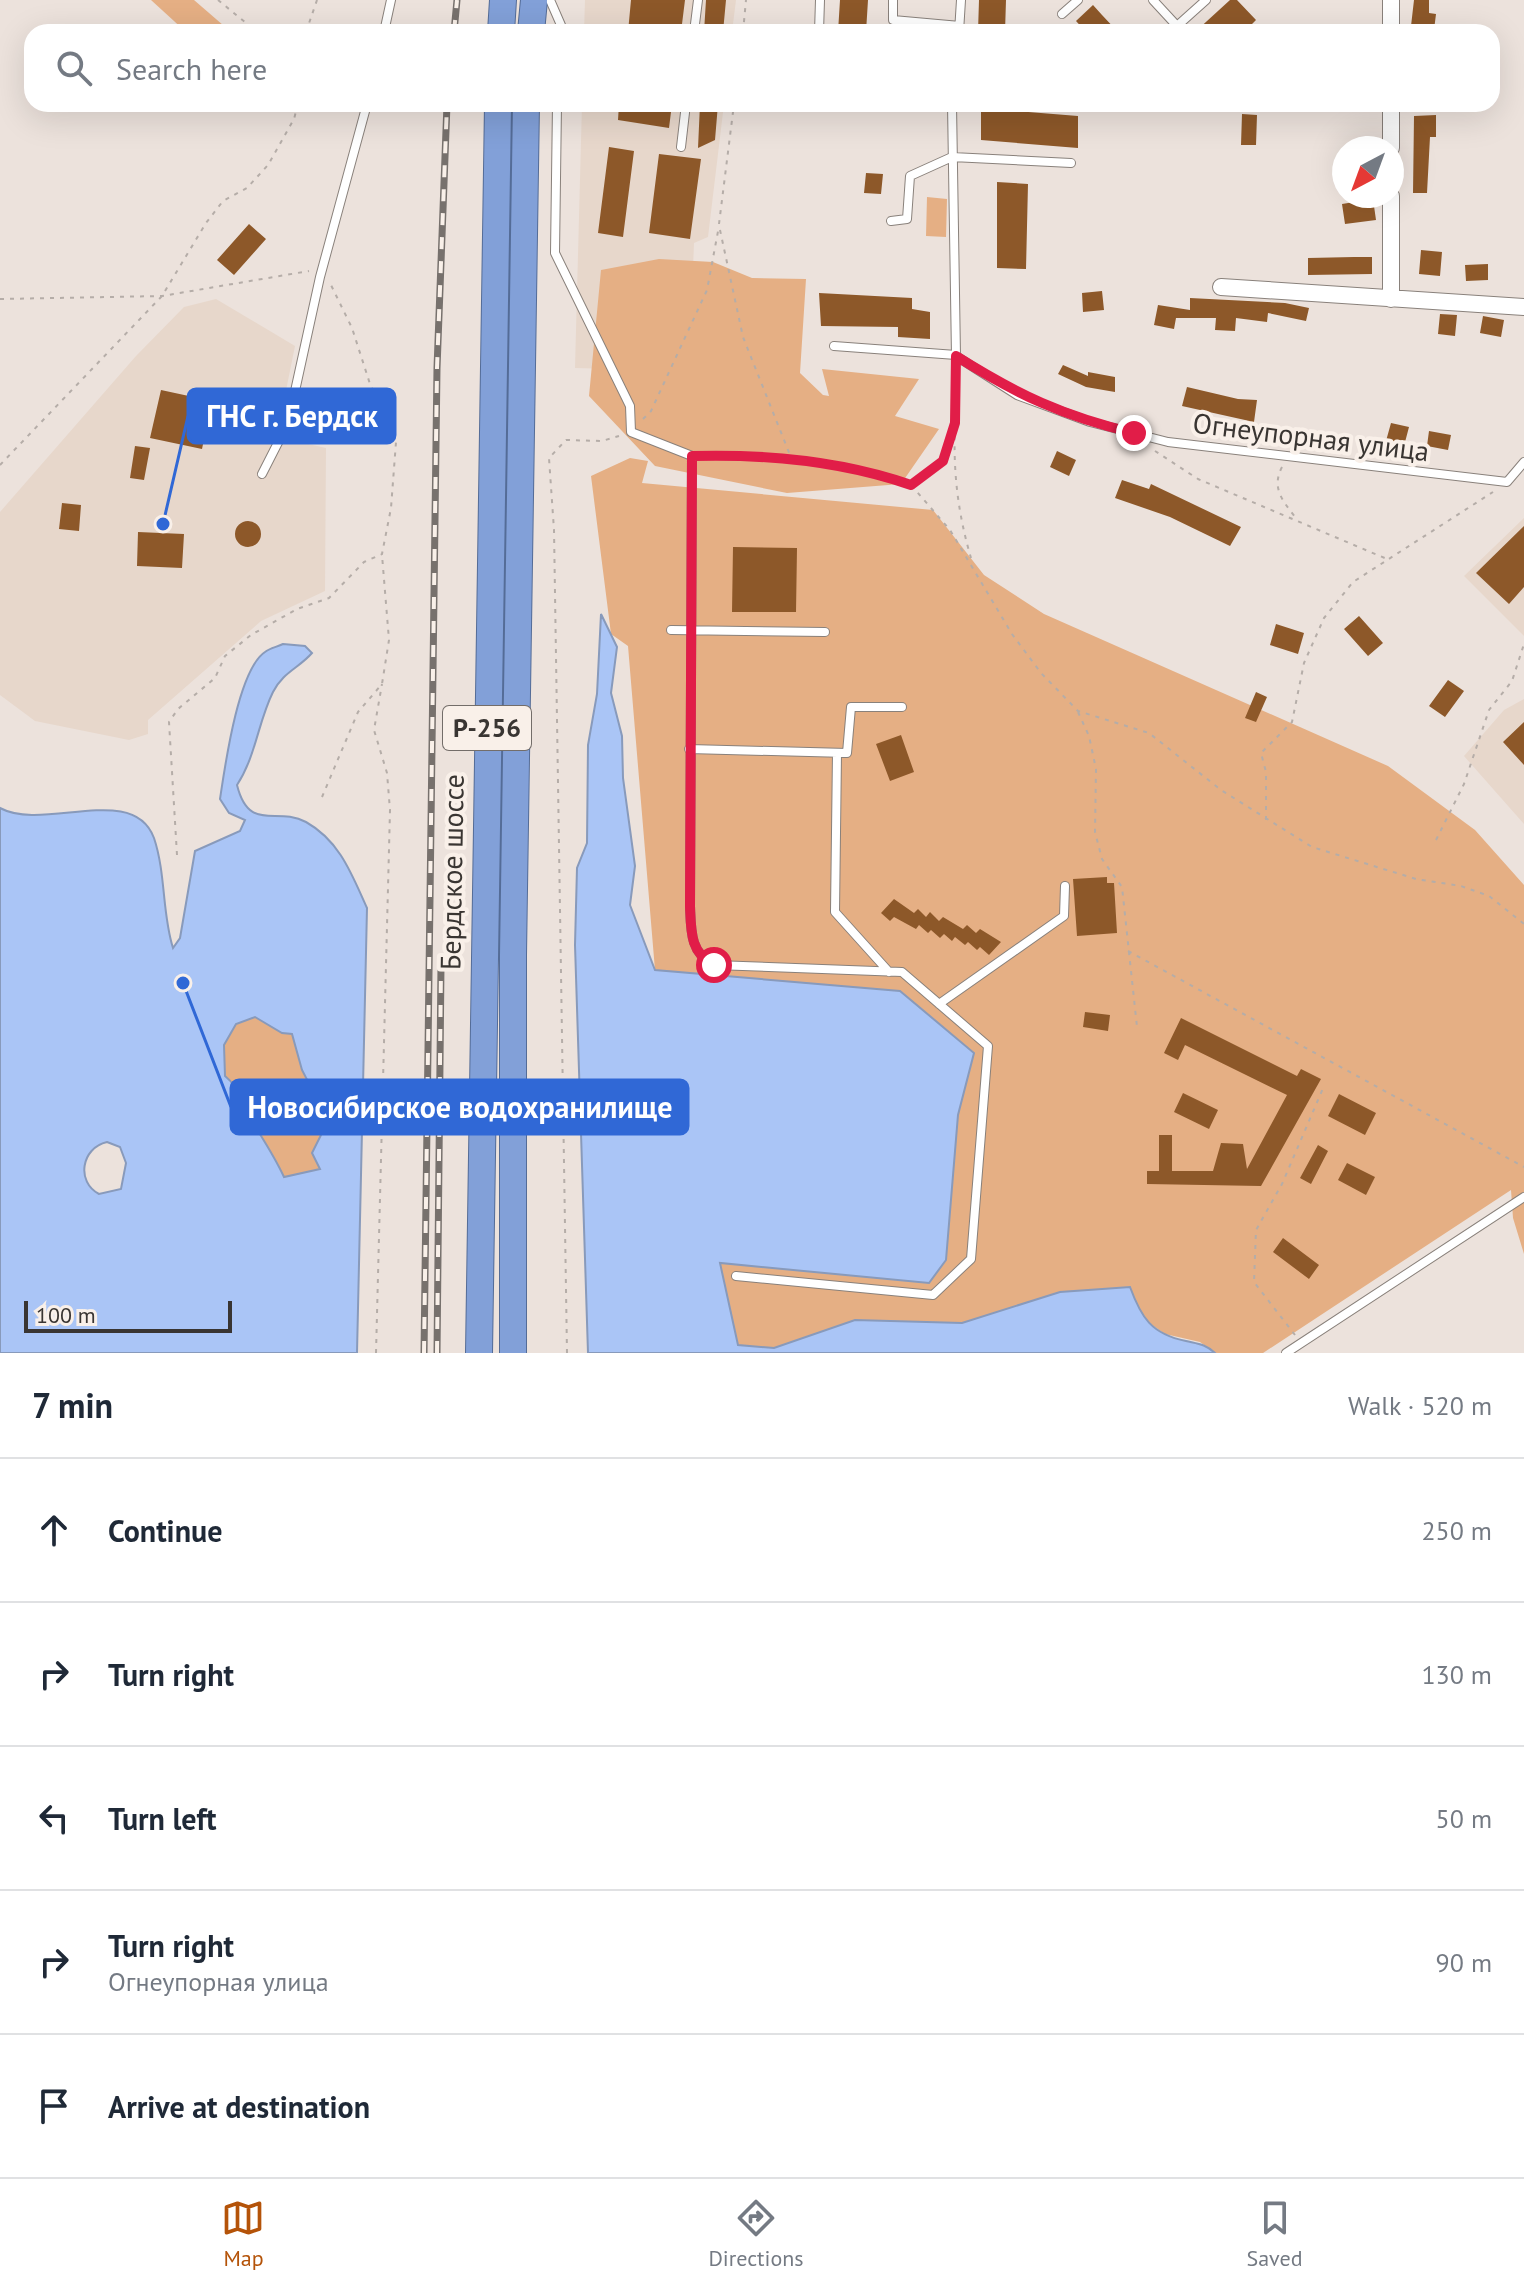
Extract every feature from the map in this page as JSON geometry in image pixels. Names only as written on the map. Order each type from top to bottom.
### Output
[{"type":"highway","points":[[502,24],[503,0]]},
{"type":"highway","points":[[532,24],[534,0]]},
{"type":"highway","name":"Бердское шоссе","points":[[479,1353],[498,112]]},
{"type":"highway","name":"Р-256","points":[[513,1353],[513,955],[526,112]]},
{"type":"street","points":[[1391,0],[1391,24]]},
{"type":"street","points":[[1391,112],[1391,136]]},
{"type":"street","points":[[1391,208],[1391,299]]},
{"type":"street","points":[[1221,287],[1524,307]]},
{"type":"lane","points":[[386,24],[391,0]]},
{"type":"lane","points":[[550,0],[560,24]]},
{"type":"lane","points":[[695,24],[698,0]]},
{"type":"lane","points":[[819,24],[820,0]]},
{"type":"lane","points":[[893,0],[893,20],[923,24]]},
{"type":"lane","points":[[960,24],[961,0]]},
{"type":"lane","points":[[1062,14],[1078,0]]},
{"type":"lane","points":[[1153,0],[1170,24]]},
{"type":"lane","points":[[1180,24],[1206,0]]},
{"type":"lane","points":[[262,474],[288,423],[323,268],[365,112]]},
{"type":"lane","points":[[557,112],[555,253],[630,406],[631,432],[692,456],[690,919],[695,950],[701,959],[714,965],[902,972],[988,1046],[971,1259],[933,1295],[736,1276]]},
{"type":"lane","points":[[681,147],[685,112]]},
{"type":"lane","points":[[834,346],[956,356],[952,112]]},
{"type":"lane","points":[[891,221],[907,219],[910,176],[952,157],[1071,163]]},
{"type":"lane","name":"Огнеупорная улица","points":[[956,356],[1017,395],[1090,422],[1168,442],[1507,482]]},
{"type":"lane","points":[[1507,482],[1524,462]]},
{"type":"lane","points":[[671,630],[825,632]]},
{"type":"lane","points":[[689,749],[847,753],[851,707],[902,707]]},
{"type":"lane","points":[[837,753],[835,912],[889,972]]},
{"type":"lane","points":[[939,1004],[1064,916],[1065,886]]},
{"type":"lane","points":[[1286,1353],[1524,1197]]},
{"type":"path","points":[[218,0],[247,24]]},
{"type":"path","points":[[309,24],[317,0]]},
{"type":"path","points":[[744,24],[746,0]]},
{"type":"path","points":[[0,465],[162,296],[223,201],[247,188],[268,165],[296,112]]},
{"type":"path","points":[[567,1353],[554,530],[549,458],[556,446],[566,440],[602,441],[631,432],[651,411],[707,290],[719,226],[733,112]]},
{"type":"path","points":[[719,226],[743,337],[792,461]]},
{"type":"path","points":[[0,299],[162,296],[323,268],[352,328],[370,384],[396,442],[391,508],[382,554],[389,640],[374,730],[387,773],[390,824],[376,1353]]},
{"type":"path","points":[[956,356],[954,461],[960,521],[972,563]]},
{"type":"path","points":[[911,485],[943,461],[955,423]]},
{"type":"path","points":[[1134,433],[1165,460],[1198,479],[1388,560]]},
{"type":"path","points":[[692,456],[745,455],[866,469],[911,485],[950,530],[1019,644],[1041,673],[1078,711],[1096,769],[1095,832],[1102,859],[1122,887],[1137,1027]]},
{"type":"path","points":[[1290,456],[1280,470],[1279,495],[1297,520]]},
{"type":"path","points":[[1266,821],[1266,772],[1261,753],[1292,722],[1304,663],[1324,618],[1353,582],[1507,482]]},
{"type":"path","points":[[177,855],[169,722],[178,709],[215,678],[225,656],[251,635],[277,619],[329,598],[364,562],[382,554]]},
{"type":"path","points":[[1436,840],[1464,784],[1489,710],[1512,681],[1524,644]]},
{"type":"path","points":[[322,797],[358,712],[382,684]]},
{"type":"path","points":[[1078,711],[1149,733],[1266,821],[1312,847],[1416,879],[1461,886],[1489,896],[1524,924]]},
{"type":"path","points":[[1128,951],[1524,1167]]},
{"type":"path","points":[[1301,1343],[1254,1282],[1256,1230],[1282,1184],[1324,1086]]},
{"type":"shaded area","points":[[151,0],[194,0],[222,24],[177,24]]},
{"type":"shaded area","points":[[585,0],[736,0],[733,24],[584,24]]},
{"type":"shaded area","points":[[582,112],[723,112],[708,237],[694,243],[689,371],[575,368]]},
{"type":"shaded area","points":[[927,197],[947,199],[946,237],[926,236]]},
{"type":"shaded area","points":[[659,259],[713,262],[752,278],[806,279],[800,373],[823,395],[829,396],[822,369],[919,379],[895,416],[939,429],[901,484],[787,493],[655,466],[589,396],[601,270]]},
{"type":"shaded area","points":[[216,299],[295,346],[279,425],[286,439],[326,448],[325,591],[261,621],[148,720],[148,734],[129,740],[35,721],[0,695],[0,512],[136,356],[184,307]]},
{"type":"shaded area","points":[[630,458],[648,461],[642,483],[933,510],[984,575],[1044,614],[1388,766],[1475,830],[1524,885],[1524,1254],[1513,1218],[1511,1190],[1263,1353],[1215,1353],[1200,1342],[1165,1334],[1142,1318],[1060,1292],[961,1323],[855,1320],[774,1348],[738,1345],[719,1263],[946,1259],[958,1115],[974,1053],[900,991],[655,970],[628,646],[611,634],[591,476]]},
{"type":"shaded area","points":[[1524,518],[1524,636],[1464,576]]},
{"type":"shaded area","points":[[1524,699],[1524,824],[1464,756],[1504,710]]},
{"type":"shaded area","points":[[255,1017],[282,1033],[292,1034],[302,1070],[327,1123],[313,1153],[321,1169],[284,1177],[236,1089],[225,1076],[224,1045],[236,1024]]},
{"type":"water","points":[[601,614],[617,647],[611,693],[622,736],[623,778],[635,866],[630,905],[655,970],[900,991],[974,1053],[958,1115],[946,1260],[929,1283],[720,1263],[738,1345],[774,1348],[855,1320],[962,1323],[1060,1292],[1130,1287],[1138,1307],[1156,1329],[1174,1338],[1205,1346],[1215,1353],[588,1353],[575,945],[577,868],[587,843],[588,745],[597,694]]},
{"type":"water","points":[[283,644],[305,646],[312,653],[281,680],[273,692],[249,762],[237,785],[242,800],[256,814],[295,818],[306,822],[328,839],[344,860],[367,908],[357,1353],[0,1353],[0,808],[18,814],[40,815],[108,810],[127,813],[143,822],[154,838],[158,852],[173,948],[180,938],[195,851],[240,831],[245,820],[229,813],[220,799],[229,743],[247,678],[267,651]],"holes":[[[255,1017],[282,1033],[292,1034],[302,1070],[317,1099],[306,1114],[327,1123],[312,1153],[320,1169],[284,1177],[236,1089],[225,1076],[224,1045],[236,1024]],[[107,1142],[120,1147],[126,1163],[121,1189],[99,1194],[87,1182],[85,1166],[92,1151]]]},
{"type":"building","points":[[631,0],[685,0],[682,24],[629,24]]},
{"type":"building","points":[[706,0],[726,0],[724,24],[704,24]]},
{"type":"building","points":[[840,0],[868,0],[866,24],[838,24]]},
{"type":"building","points":[[979,0],[1006,0],[1005,24],[978,24]]},
{"type":"building","points":[[1230,0],[1237,0],[1256,20],[1252,24],[1204,24]]},
{"type":"building","points":[[1414,0],[1429,0],[1429,13],[1436,14],[1435,24],[1411,24]]},
{"type":"building","points":[[1093,5],[1111,24],[1079,24],[1076,21]]},
{"type":"building","points":[[618,112],[671,112],[669,128],[618,120]]},
{"type":"building","points":[[700,112],[717,112],[715,140],[698,148]]},
{"type":"building","points":[[981,112],[1078,116],[1078,148],[981,140]]},
{"type":"building","points":[[1242,114],[1257,115],[1256,145],[1241,145]]},
{"type":"building","points":[[1436,115],[1436,137],[1430,137],[1427,193],[1413,193],[1414,116]]},
{"type":"building","points":[[609,147],[634,151],[623,237],[598,233]]},
{"type":"building","points":[[659,154],[701,159],[690,239],[649,233]]},
{"type":"building","points":[[866,173],[883,174],[881,194],[864,193]]},
{"type":"building","points":[[997,182],[1028,184],[1026,269],[997,268]]},
{"type":"building","points":[[1343,208],[1374,208],[1376,220],[1345,224]]},
{"type":"building","points":[[249,224],[266,239],[234,275],[217,260]]},
{"type":"building","points":[[1421,250],[1442,252],[1440,276],[1419,274]]},
{"type":"building","points":[[1372,257],[1372,274],[1308,275],[1308,258]]},
{"type":"building","points":[[1488,264],[1488,280],[1466,281],[1465,265]]},
{"type":"building","points":[[1102,291],[1104,310],[1083,312],[1082,293]]},
{"type":"building","points":[[819,293],[912,298],[912,309],[930,312],[930,339],[898,337],[898,327],[821,326]]},
{"type":"building","points":[[1190,298],[1285,303],[1309,308],[1306,321],[1268,313],[1267,322],[1236,318],[1235,331],[1215,330],[1216,318],[1176,318],[1174,329],[1154,325],[1158,305],[1190,310]]},
{"type":"building","points":[[1440,314],[1457,315],[1455,336],[1438,334]]},
{"type":"building","points":[[1483,316],[1504,320],[1501,337],[1480,333]]},
{"type":"building","points":[[1063,365],[1088,376],[1088,372],[1115,377],[1115,392],[1086,387],[1058,374]]},
{"type":"building","points":[[1187,387],[1238,399],[1257,400],[1254,422],[1182,406]]},
{"type":"building","points":[[161,390],[212,401],[202,449],[150,438]]},
{"type":"building","points":[[1391,423],[1409,427],[1404,446],[1386,441]]},
{"type":"building","points":[[1429,431],[1451,435],[1448,450],[1427,446]]},
{"type":"building","points":[[135,446],[150,448],[144,480],[130,478]]},
{"type":"building","points":[[1057,451],[1076,460],[1069,476],[1050,467]]},
{"type":"building","points":[[1122,480],[1149,489],[1151,484],[1241,527],[1230,546],[1170,517],[1115,498]]},
{"type":"building","points":[[62,503],[81,505],[79,531],[59,529]]},
{"type":"building","points":[[248,521],[257,525],[261,534],[257,543],[248,547],[239,543],[235,534],[239,525]]},
{"type":"building","points":[[1524,526],[1524,587],[1509,604],[1476,573]]},
{"type":"building","points":[[138,532],[184,534],[182,568],[137,566]]},
{"type":"building","points":[[733,547],[797,548],[796,612],[732,612]]},
{"type":"building","points":[[1359,616],[1383,643],[1368,656],[1344,629]]},
{"type":"building","points":[[1276,624],[1304,633],[1298,654],[1270,645]]},
{"type":"building","points":[[1448,680],[1464,691],[1445,717],[1429,706]]},
{"type":"building","points":[[1256,692],[1267,697],[1256,722],[1245,718]]},
{"type":"building","points":[[1524,722],[1524,765],[1503,742]]},
{"type":"building","points":[[901,735],[914,772],[890,781],[876,744]]},
{"type":"building","points":[[1107,877],[1107,883],[1114,883],[1117,933],[1077,936],[1073,879]]},
{"type":"building","points":[[894,899],[914,913],[918,909],[926,917],[930,912],[939,921],[943,917],[963,929],[967,925],[976,933],[980,929],[1001,942],[989,955],[980,947],[977,950],[955,937],[952,941],[944,934],[940,938],[931,930],[928,933],[919,925],[916,929],[894,917],[890,921],[881,913]]},
{"type":"building","points":[[1085,1012],[1110,1015],[1108,1031],[1083,1027]]},
{"type":"building","points":[[1181,1018],[1297,1076],[1301,1069],[1321,1079],[1261,1186],[1147,1184],[1147,1171],[1159,1171],[1159,1135],[1172,1135],[1172,1171],[1213,1171],[1221,1143],[1243,1144],[1247,1169],[1287,1095],[1185,1045],[1178,1060],[1164,1053]]},
{"type":"building","points":[[1183,1093],[1218,1110],[1209,1129],[1174,1112]]},
{"type":"building","points":[[1339,1094],[1376,1113],[1365,1135],[1328,1116]]},
{"type":"building","points":[[1318,1145],[1328,1151],[1311,1184],[1300,1178]]},
{"type":"building","points":[[1347,1163],[1375,1177],[1366,1195],[1338,1180]]},
{"type":"building","points":[[1283,1238],[1319,1265],[1309,1279],[1273,1252]]},
{"type":"railway","points":[[455,24],[457,0]]},
{"type":"railway","points":[[424,1353],[437,368],[447,112]]},
{"type":"railway","points":[[437,1353],[441,965]]},
{"type":"place","name":"ГНС г. Бердск","points":[[163,524]]},
{"type":"place","name":"Новосибирское водохранилище","points":[[183,983]]},
{"type":"route","points":[[714,965],[701,959],[695,950],[691,932],[692,456],[745,455],[866,469],[911,485],[943,461],[955,423],[956,356],[1017,395],[1090,422],[1134,433]]}]
